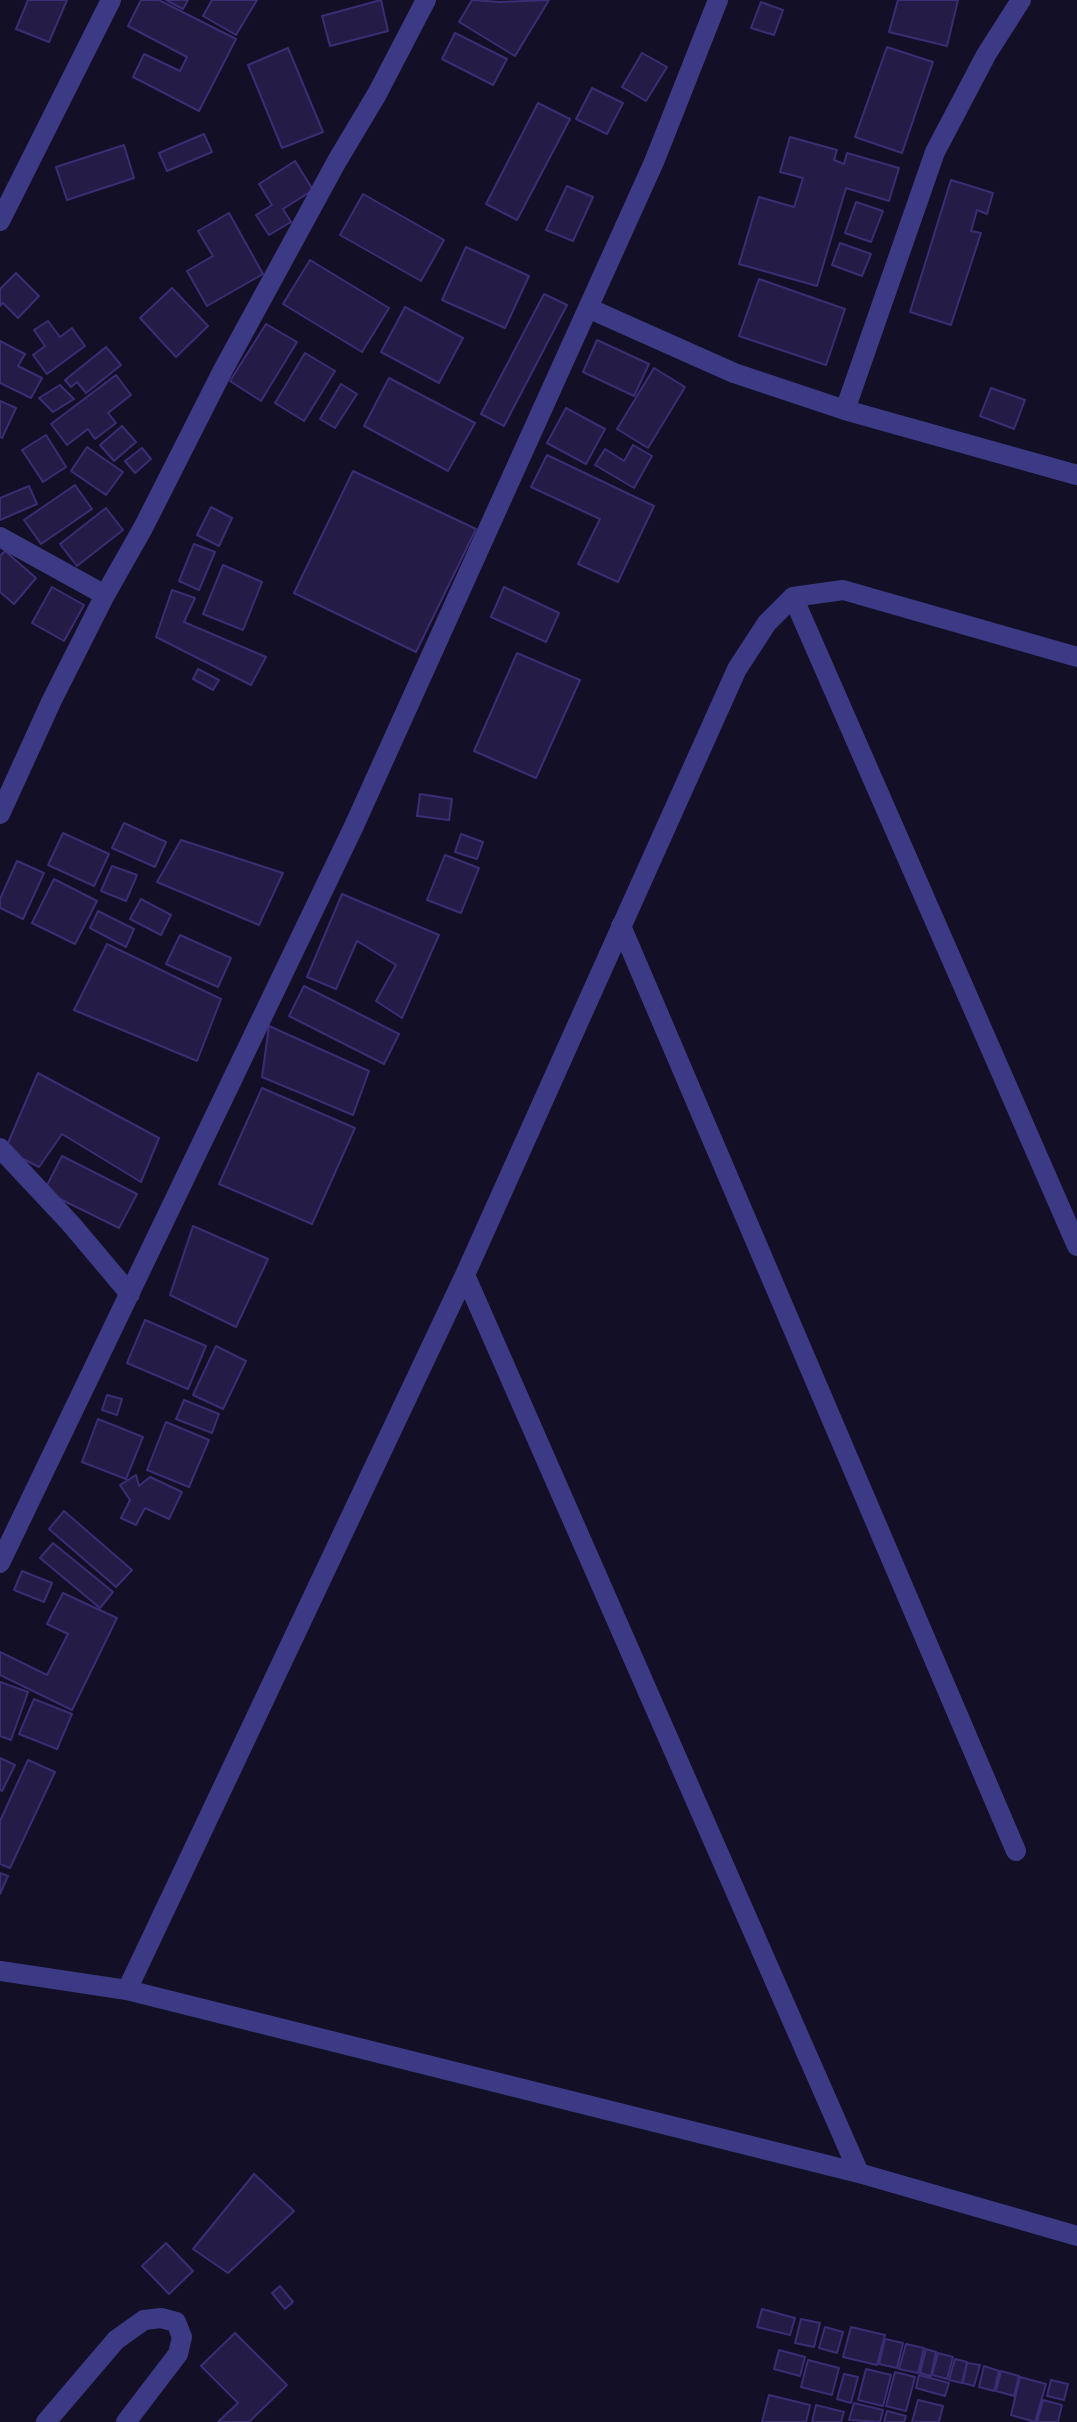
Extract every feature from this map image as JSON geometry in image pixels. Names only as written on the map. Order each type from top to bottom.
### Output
[{"type":"street","points":[[0,221],[111,0]]},
{"type":"street","points":[[0,814],[52,700],[230,356],[377,94],[426,0]]},
{"type":"street","points":[[0,1563],[354,826],[654,162],[718,0]]},
{"type":"street","points":[[845,410],[935,152],[986,55],[1021,0]]},
{"type":"street","points":[[588,308],[734,373],[845,410],[1077,475]]},
{"type":"street","points":[[0,537],[105,595]]},
{"type":"street","points":[[127,1990],[465,1275],[737,669],[767,623],[793,597],[843,590],[1077,657]]},
{"type":"street","points":[[793,597],[1077,1246]]},
{"type":"street","points":[[621,926],[1016,1851]]},
{"type":"street","points":[[0,1148],[71,1224],[130,1294]]},
{"type":"street","points":[[1057,1201],[1077,1193]]},
{"type":"street","points":[[465,1275],[859,2173]]},
{"type":"street","points":[[0,1971],[127,1990],[859,2173],[1077,2236]]},
{"type":"street","points":[[46,2422],[116,2340],[144,2320],[161,2318],[176,2322],[182,2337],[178,2354],[126,2422]]},
{"type":"building","points":[[28,0],[67,0],[49,42],[16,29]]},
{"type":"building","points":[[141,0],[159,0],[236,39],[199,111],[133,77],[144,54],[180,71],[187,57],[128,26]]},
{"type":"building","points":[[166,0],[188,0],[183,9]]},
{"type":"building","points":[[212,0],[257,0],[236,35],[203,16]]},
{"type":"building","points":[[381,0],[388,31],[330,46],[322,16]]},
{"type":"building","points":[[472,0],[549,0],[515,56],[459,22]]},
{"type":"building","points":[[898,0],[958,0],[947,46],[889,32]]},
{"type":"building","points":[[761,2],[783,10],[774,35],[751,28]]},
{"type":"building","points":[[455,33],[507,59],[493,85],[442,59]]},
{"type":"building","points":[[887,47],[933,62],[902,153],[855,137]]},
{"type":"building","points":[[288,48],[323,132],[282,148],[248,65]]},
{"type":"building","points":[[642,53],[667,67],[646,101],[622,87]]},
{"type":"building","points":[[592,88],[623,103],[607,134],[576,119]]},
{"type":"building","points":[[538,103],[570,119],[517,220],[486,204]]},
{"type":"building","points":[[204,134],[212,152],[167,171],[159,153]]},
{"type":"building","points":[[790,137],[837,150],[834,160],[844,164],[847,153],[899,168],[889,201],[846,188],[817,286],[739,264],[759,197],[794,207],[803,178],[780,172]]},
{"type":"building","points":[[124,145],[134,178],[67,200],[56,167]]},
{"type":"building","points":[[295,161],[313,190],[283,209],[291,222],[269,235],[256,215],[272,205],[259,184]]},
{"type":"building","points":[[951,180],[993,193],[987,214],[977,210],[971,231],[981,233],[951,325],[910,312]]},
{"type":"building","points":[[567,186],[593,197],[573,241],[546,230]]},
{"type":"building","points":[[363,194],[444,240],[421,281],[340,235]]},
{"type":"building","points":[[856,202],[883,211],[871,242],[845,233]]},
{"type":"building","points":[[229,213],[263,274],[207,306],[187,271],[213,256],[198,231]]},
{"type":"building","points":[[840,243],[871,254],[862,276],[832,265]]},
{"type":"building","points":[[466,247],[529,276],[505,328],[442,300]]},
{"type":"building","points":[[310,260],[389,308],[362,352],[283,304]]},
{"type":"building","points":[[16,273],[39,296],[18,318],[3,303],[0,306],[0,289]]},
{"type":"building","points":[[759,279],[845,309],[826,365],[739,336]]},
{"type":"building","points":[[172,288],[208,326],[176,357],[140,318]]},
{"type":"building","points":[[544,294],[567,305],[504,426],[481,414]]},
{"type":"building","points":[[405,307],[463,338],[439,383],[381,352]]},
{"type":"building","points":[[48,321],[60,337],[72,328],[85,346],[47,374],[33,355],[45,346],[34,330]]},
{"type":"building","points":[[266,324],[297,342],[261,401],[230,381]]},
{"type":"building","points":[[597,340],[649,364],[634,396],[583,372]]},
{"type":"building","points":[[0,341],[25,354],[18,366],[42,378],[31,398],[0,383]]},
{"type":"building","points":[[106,347],[121,365],[86,393],[77,382],[71,387],[65,380]]},
{"type":"building","points":[[305,353],[335,371],[304,421],[275,403]]},
{"type":"building","points":[[654,368],[685,387],[648,448],[617,429]]},
{"type":"building","points":[[116,375],[131,395],[108,413],[116,423],[95,439],[88,429],[67,445],[51,424]]},
{"type":"building","points":[[389,378],[475,423],[448,471],[364,426]]},
{"type":"building","points":[[341,384],[357,394],[335,428],[320,419]]},
{"type":"building","points":[[60,385],[74,399],[53,412],[39,398]]},
{"type":"building","points":[[991,388],[1025,400],[1014,429],[980,416]]},
{"type":"building","points":[[0,401],[16,408],[2,438],[0,437]]},
{"type":"building","points":[[566,408],[605,429],[586,464],[547,443]]},
{"type":"building","points":[[122,426],[136,442],[114,461],[100,445]]},
{"type":"building","points":[[46,435],[66,467],[43,482],[22,450]]},
{"type":"building","points":[[633,445],[652,456],[634,488],[595,465],[605,449],[624,461]]},
{"type":"building","points":[[87,447],[123,472],[106,495],[71,471]]},
{"type":"building","points":[[142,448],[151,459],[135,473],[125,461]]},
{"type":"building","points":[[547,455],[654,506],[618,582],[578,564],[600,519],[531,487]]},
{"type":"building","points":[[353,471],[476,529],[416,652],[294,593]]},
{"type":"building","points":[[75,485],[92,509],[41,544],[24,520]]},
{"type":"building","points":[[29,486],[37,504],[0,520],[0,498]]},
{"type":"building","points":[[211,507],[232,518],[219,546],[197,535]]},
{"type":"building","points":[[106,508],[123,530],[77,566],[60,544]]},
{"type":"building","points":[[194,544],[215,552],[199,590],[179,581]]},
{"type":"building","points":[[5,551],[36,578],[14,604],[0,592],[0,556]]},
{"type":"building","points":[[223,565],[262,582],[243,630],[203,614]]},
{"type":"building","points":[[52,587],[84,605],[64,641],[32,623]]},
{"type":"building","points":[[504,587],[559,613],[546,642],[491,617]]},
{"type":"building","points":[[172,590],[195,598],[184,622],[266,657],[251,685],[156,637]]},
{"type":"building","points":[[517,653],[580,680],[536,778],[474,751]]},
{"type":"building","points":[[198,669],[219,680],[213,690],[193,679]]},
{"type":"building","points":[[420,794],[452,799],[449,820],[417,816]]},
{"type":"building","points":[[124,823],[166,842],[155,867],[112,848]]},
{"type":"building","points":[[63,833],[109,854],[94,886],[48,865]]},
{"type":"building","points":[[461,834],[483,842],[477,859],[455,852]]},
{"type":"building","points":[[181,840],[283,873],[259,925],[157,882]]},
{"type":"building","points":[[445,855],[479,868],[461,913],[427,900]]},
{"type":"building","points":[[17,861],[44,873],[23,919],[0,908],[0,899]]},
{"type":"building","points":[[112,866],[137,875],[126,901],[101,891]]},
{"type":"building","points":[[54,879],[97,901],[75,944],[32,923]]},
{"type":"building","points":[[342,894],[439,935],[402,1018],[376,1001],[396,965],[357,941],[336,989],[307,977]]},
{"type":"building","points":[[141,899],[171,915],[161,935],[130,919]]},
{"type":"building","points":[[98,911],[134,929],[126,947],[90,928]]},
{"type":"building","points":[[180,935],[231,958],[218,987],[166,964]]},
{"type":"building","points":[[107,944],[221,999],[197,1061],[74,1010]]},
{"type":"building","points":[[304,986],[399,1034],[384,1064],[289,1016]]},
{"type":"building","points":[[269,1026],[369,1071],[353,1115],[262,1077]]},
{"type":"building","points":[[38,1073],[159,1138],[141,1182],[62,1134],[39,1167],[5,1150]]},
{"type":"building","points":[[262,1088],[355,1128],[312,1224],[219,1184]]},
{"type":"building","points":[[62,1156],[137,1194],[119,1228],[44,1191]]},
{"type":"building","points":[[193,1226],[268,1259],[236,1327],[170,1295]]},
{"type":"building","points":[[145,1320],[206,1346],[188,1389],[127,1363]]},
{"type":"building","points":[[216,1346],[246,1361],[223,1409],[193,1395]]},
{"type":"building","points":[[107,1395],[122,1399],[117,1415],[102,1410]]},
{"type":"building","points":[[184,1400],[219,1414],[212,1433],[176,1419]]},
{"type":"building","points":[[98,1419],[143,1437],[126,1479],[82,1462]]},
{"type":"building","points":[[166,1422],[209,1440],[189,1487],[147,1470]]},
{"type":"building","points":[[136,1475],[139,1486],[150,1477],[182,1492],[169,1519],[145,1508],[136,1525],[121,1518],[130,1500],[120,1485]]},
{"type":"building","points":[[64,1511],[132,1570],[116,1587],[49,1529]]},
{"type":"building","points":[[53,1543],[113,1592],[100,1608],[40,1558]]},
{"type":"building","points":[[22,1571],[52,1583],[44,1602],[14,1590]]},
{"type":"building","points":[[63,1593],[117,1618],[72,1710],[0,1675],[0,1652],[47,1675],[68,1634],[47,1624]]},
{"type":"building","points":[[0,1682],[28,1692],[11,1740],[0,1736]]},
{"type":"building","points":[[34,1699],[72,1714],[57,1749],[19,1734]]},
{"type":"building","points":[[0,1758],[15,1765],[2,1791],[0,1790]]},
{"type":"building","points":[[28,1760],[55,1772],[10,1868],[0,1864],[0,1821]]},
{"type":"building","points":[[0,1873],[8,1876],[0,1894]]},
{"type":"building","points":[[254,2174],[294,2211],[228,2273],[193,2249]]},
{"type":"building","points":[[166,2243],[193,2271],[169,2294],[142,2266]]},
{"type":"building","points":[[280,2286],[293,2302],[285,2309],[272,2293]]},
{"type":"building","points":[[762,2309],[795,2318],[790,2335],[757,2327]]},
{"type":"building","points":[[801,2319],[820,2323],[814,2347],[795,2343]]},
{"type":"building","points":[[825,2327],[843,2332],[837,2353],[819,2348]]},
{"type":"building","points":[[851,2327],[885,2335],[877,2365],[843,2357]]},
{"type":"building","points":[[235,2333],[287,2385],[249,2422],[218,2422],[238,2403],[201,2366]]},
{"type":"building","points":[[885,2339],[903,2343],[897,2368],[879,2364]]},
{"type":"building","points":[[906,2344],[924,2348],[918,2373],[899,2369]]},
{"type":"building","points":[[926,2349],[936,2352],[931,2376],[920,2373]]},
{"type":"building","points":[[779,2350],[805,2357],[800,2376],[774,2369]]},
{"type":"building","points":[[938,2353],[953,2357],[947,2379],[932,2375]]},
{"type":"building","points":[[955,2359],[967,2362],[962,2383],[949,2380]]},
{"type":"building","points":[[808,2360],[839,2368],[832,2395],[801,2387]]},
{"type":"building","points":[[967,2363],[980,2365],[974,2386],[963,2383]]},
{"type":"building","points":[[984,2366],[999,2371],[994,2391],[979,2387]]},
{"type":"building","points":[[866,2369],[891,2375],[883,2406],[858,2400]]},
{"type":"building","points":[[1001,2371],[1019,2376],[1014,2396],[996,2391]]},
{"type":"building","points":[[895,2372],[915,2377],[906,2411],[886,2406]]},
{"type":"building","points":[[844,2374],[858,2377],[851,2403],[837,2399]]},
{"type":"building","points":[[919,2375],[949,2383],[945,2396],[916,2388]]},
{"type":"building","points":[[1020,2377],[1046,2384],[1035,2422],[1011,2415]]},
{"type":"building","points":[[1051,2380],[1068,2384],[1064,2400],[1047,2396]]},
{"type":"building","points":[[769,2395],[810,2405],[806,2422],[762,2422]]},
{"type":"building","points":[[918,2400],[943,2406],[939,2422],[912,2422]]},
{"type":"building","points":[[1043,2400],[1062,2405],[1058,2422],[1037,2422]]},
{"type":"building","points":[[854,2403],[883,2410],[880,2422],[849,2420]]},
{"type":"building","points":[[816,2405],[844,2412],[841,2422],[812,2422]]},
{"type":"building","points":[[887,2411],[906,2416],[904,2422],[884,2422]]}]
